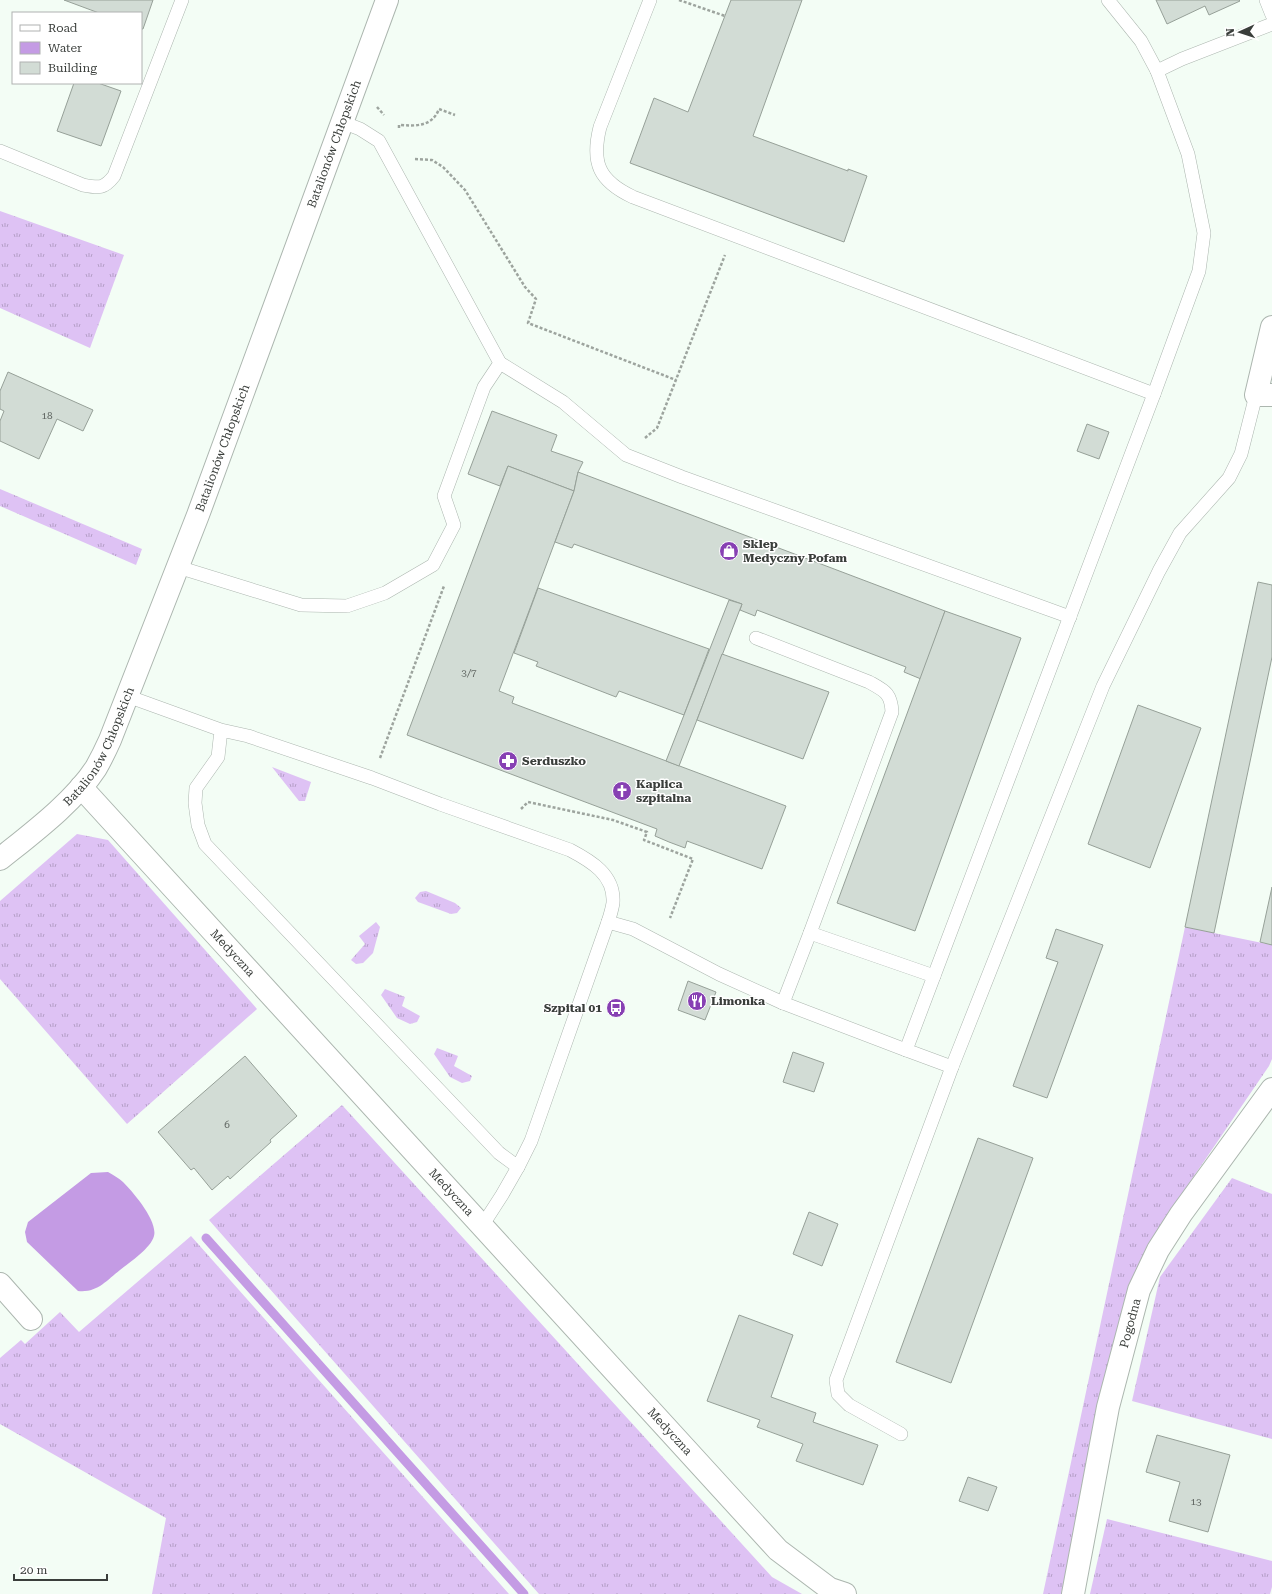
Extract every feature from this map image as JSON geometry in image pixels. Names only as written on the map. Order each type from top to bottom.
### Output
[{"type":"street","name":"Batalionów Chłopskich","points":[[0,859],[53,815],[81,787],[96,768],[110,740],[178,567],[387,0]]},
{"type":"street","points":[[1264,395],[1272,328]]},
{"type":"street","name":"Medyczna","points":[[81,787],[778,1550],[835,1592]]},
{"type":"street","name":"Pogodna","points":[[1073,1594],[1108,1407],[1140,1290],[1158,1250],[1186,1208],[1272,1089]]},
{"type":"street","points":[[0,1284],[31,1319]]},
{"type":"lane","points":[[0,151],[83,185],[98,188],[108,184],[114,176],[182,0]]},
{"type":"lane","points":[[650,0],[600,127],[596,142],[597,160],[603,176],[616,189],[633,197],[1154,394]]},
{"type":"lane","points":[[906,1050],[1199,271],[1204,233],[1188,154],[1157,70],[1141,41],[1108,0]]},
{"type":"lane","points":[[1266,0],[1272,15]]},
{"type":"lane","points":[[1157,70],[1272,24]]},
{"type":"lane","points":[[342,122],[360,129],[378,141],[500,363],[563,402],[626,455],[682,477],[1070,616]]},
{"type":"lane","points":[[178,567],[301,605],[347,606],[385,593],[433,565],[454,525],[444,496],[484,387],[500,363]]},
{"type":"lane","points":[[901,1434],[849,1405],[838,1394],[836,1380],[952,1067],[1103,686],[1159,571],[1180,533],[1229,478],[1241,454],[1264,395]]},
{"type":"lane","points":[[756,638],[869,682],[886,692],[892,702],[892,712],[783,1004]]},
{"type":"lane","points":[[127,696],[221,730],[248,736],[372,778],[570,850],[588,859],[603,872],[611,887],[613,903],[608,922],[531,1141],[502,1195],[482,1226]]},
{"type":"lane","points":[[221,730],[218,757],[196,788],[195,803],[198,825],[205,844],[499,1153],[518,1167]]},
{"type":"lane","points":[[608,922],[633,929],[718,974],[783,1004],[952,1067]]},
{"type":"lane","points":[[810,933],[934,976]]},
{"type":"path","points":[[679,0],[725,16]]},
{"type":"path","points":[[375,104],[387,118]]},
{"type":"path","points":[[395,124],[414,126],[428,124],[437,116],[439,109],[455,115]]},
{"type":"path","points":[[398,133],[399,125]]},
{"type":"path","points":[[414,159],[432,160],[443,167],[465,190],[525,287],[536,299],[528,322],[676,380]]},
{"type":"path","points":[[626,455],[657,428],[733,234]]},
{"type":"path","points":[[379,760],[446,582]]},
{"type":"path","points":[[519,811],[528,802],[613,820],[647,832],[644,840],[693,859],[670,918]]},
{"type":"green space","points":[[0,211],[124,255],[90,348],[0,308]]},
{"type":"green space","points":[[0,489],[142,549],[136,565],[0,506]]},
{"type":"green space","points":[[272,767],[311,782],[305,801],[299,801]]},
{"type":"green space","points":[[77,834],[108,840],[257,1009],[127,1124],[0,979],[0,901]]},
{"type":"green space","points":[[426,891],[455,903],[461,908],[457,913],[451,914],[418,902],[415,898],[420,892]]},
{"type":"green space","points":[[376,922],[380,927],[373,953],[363,963],[356,964],[351,960],[365,944],[359,936]]},
{"type":"green space","points":[[1185,927],[1272,945],[1272,1059],[1269,1066],[1166,1217],[1107,1378],[1061,1594],[1043,1594]]},
{"type":"green space","points":[[385,989],[405,997],[402,1006],[420,1016],[417,1022],[410,1024],[397,1018],[381,995]]},
{"type":"green space","points":[[437,1048],[458,1056],[454,1066],[472,1076],[470,1081],[462,1083],[450,1077],[434,1054]]},
{"type":"green space","points":[[342,1105],[772,1577],[802,1594],[539,1594],[209,1220]]},
{"type":"green space","points":[[1232,1178],[1272,1194],[1272,1439],[1132,1401],[1160,1277]]},
{"type":"green space","points":[[191,1236],[509,1594],[152,1594],[166,1518],[0,1424],[0,1358],[21,1340],[25,1344],[60,1312],[79,1332]]},
{"type":"green space","points":[[1107,1519],[1272,1561],[1272,1587],[1270,1594],[1090,1594]]},
{"type":"water","points":[[108,1172],[123,1182],[144,1207],[152,1223],[154,1236],[145,1250],[106,1282],[91,1290],[78,1291],[27,1242],[25,1232],[28,1222],[91,1173]]},
{"type":"building","points":[[64,0],[153,0],[143,29],[142,12],[96,12]]},
{"type":"building","points":[[731,0],[802,0],[753,136],[848,171],[848,169],[867,176],[844,242],[630,163],[654,98],[688,112]]},
{"type":"building","points":[[1156,0],[1240,1],[1209,15],[1205,6],[1167,24]]},
{"type":"building","points":[[74,84],[101,84],[121,91],[101,146],[57,131]]},
{"type":"building","points":[[8,372],[93,410],[83,431],[57,419],[39,459],[0,441],[0,421],[4,411],[0,409],[0,391]]},
{"type":"building","points":[[492,411],[557,435],[551,451],[583,462],[578,472],[574,491],[508,466],[500,486],[468,474]]},
{"type":"building","points":[[1087,424],[1109,432],[1099,459],[1077,451]]},
{"type":"building","points":[[508,466],[574,491],[499,691],[514,697],[512,703],[786,806],[762,869],[687,841],[685,848],[669,842],[655,836],[657,829],[407,735]]},
{"type":"building","points":[[578,472],[945,611],[921,679],[904,672],[906,667],[757,610],[755,616],[740,610],[742,604],[574,544],[572,548],[555,542],[574,491]]},
{"type":"building","points":[[1258,582],[1272,585],[1272,657],[1214,933],[1185,927]]},
{"type":"building","points":[[538,588],[709,649],[684,715],[619,691],[616,697],[536,666],[538,662],[514,653]]},
{"type":"building","points":[[729,600],[742,604],[679,766],[666,761]]},
{"type":"building","points":[[945,611],[1021,638],[915,931],[837,903]]},
{"type":"building","points":[[722,654],[829,692],[803,759],[697,720]]},
{"type":"building","points":[[1138,705],[1201,728],[1150,868],[1088,844]]},
{"type":"building","points":[[1272,887],[1272,945],[1260,942]]},
{"type":"building","points":[[1056,929],[1103,945],[1047,1098],[1013,1086],[1058,962],[1046,958]]},
{"type":"building","name":"Limonka","points":[[688,981],[716,992],[705,1020],[678,1010]]},
{"type":"building","points":[[793,1052],[824,1063],[814,1092],[783,1082]]},
{"type":"building","points":[[245,1056],[297,1116],[230,1179],[228,1176],[212,1190],[194,1168],[191,1170],[158,1132]]},
{"type":"building","points":[[978,1138],[1033,1158],[951,1383],[896,1362]]},
{"type":"building","points":[[809,1212],[838,1224],[822,1266],[793,1254]]},
{"type":"building","points":[[739,1315],[793,1335],[771,1397],[816,1413],[813,1422],[878,1445],[863,1485],[796,1461],[803,1444],[757,1427],[760,1420],[707,1401]]},
{"type":"building","points":[[1157,1435],[1230,1455],[1208,1532],[1169,1521],[1180,1482],[1146,1472]]},
{"type":"building","points":[[968,1477],[997,1487],[988,1511],[959,1501]]},
{"type":"waterway","points":[[206,1238],[524,1594]]},
{"type":"place","name":"Sklep Medyczny Pofam","points":[[729,551]]},
{"type":"place","name":"Serduszko","points":[[508,761]]},
{"type":"place","name":"Kaplica szpitalna","points":[[622,791]]},
{"type":"place","name":"Limonka","points":[[697,1001]]},
{"type":"place","name":"Szpital 01","points":[[616,1008]]}]
